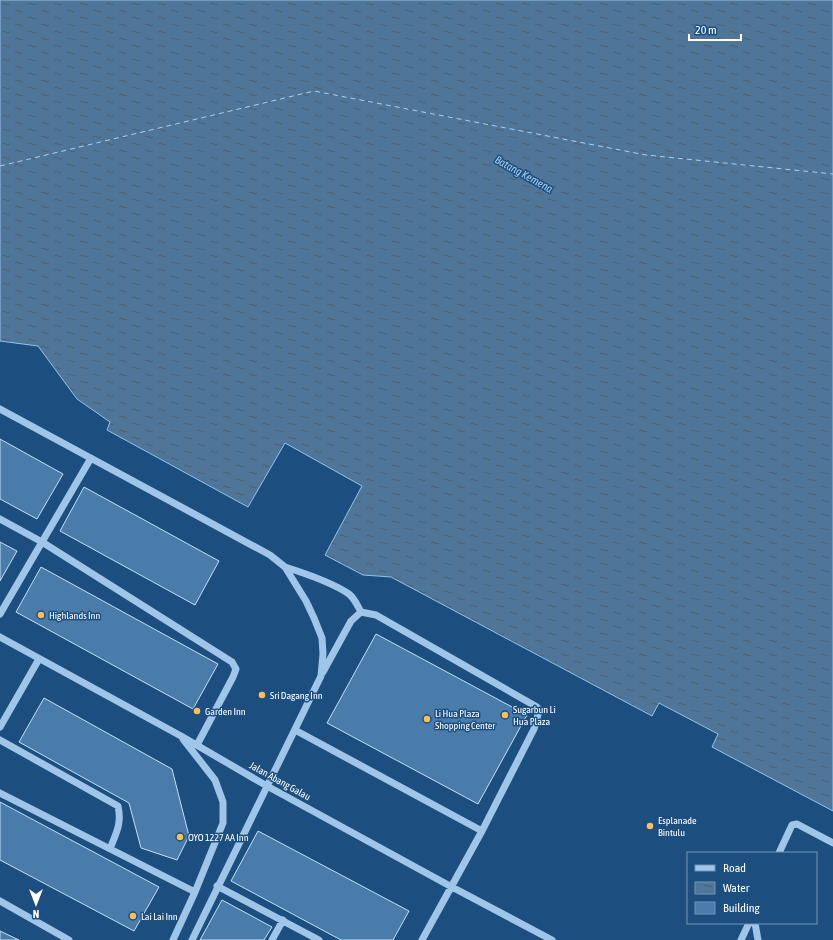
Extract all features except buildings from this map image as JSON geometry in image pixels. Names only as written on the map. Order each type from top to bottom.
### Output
[{"type":"street","points":[[0,409],[270,555],[285,567],[320,580],[346,592],[356,601],[361,612]]},
{"type":"street","points":[[0,614],[91,458]]},
{"type":"street","points":[[0,519],[42,542],[232,662],[236,668],[233,677],[197,745]]},
{"type":"street","points":[[285,567],[306,600],[322,638],[323,654],[321,676]]},
{"type":"street","points":[[192,940],[217,886],[321,676],[351,621],[361,612]]},
{"type":"street","points":[[361,612],[376,615],[537,707],[539,713],[534,729],[482,830],[450,886],[422,940]]},
{"type":"street","name":"Jalan Abang Galau","points":[[0,637],[181,736],[267,786],[552,940]]},
{"type":"street","points":[[0,727],[39,659]]},
{"type":"street","points":[[295,730],[482,830]]},
{"type":"street","points":[[173,940],[223,823],[223,802],[215,780],[181,736]]},
{"type":"street","points":[[0,740],[118,806],[120,818],[119,827],[110,849]]},
{"type":"street","points":[[0,793],[194,892]]},
{"type":"street","points":[[780,852],[792,825],[794,824],[797,824],[833,843]]},
{"type":"street","points":[[217,886],[318,940]]},
{"type":"street","points":[[0,901],[69,940]]},
{"type":"street","points":[[272,940],[283,920]]},
{"type":"street","points":[[741,940],[749,924]]},
{"type":"street","points":[[755,924],[758,940]]},
{"type":"water","name":"Batang Kemena","points":[[0,0],[833,0],[833,811],[712,747],[718,734],[659,703],[652,716],[391,577],[363,575],[325,555],[362,486],[285,443],[248,507],[107,430],[110,422],[77,399],[38,346],[0,341]]},
{"type":"ferry route","points":[[0,166],[314,91],[646,155],[833,174]]},
{"type":"place","name":"Highlands Inn","points":[[41,615]]},
{"type":"place","name":"Sri Dagang Inn","points":[[262,695]]},
{"type":"place","name":"Garden Inn","points":[[197,711]]},
{"type":"place","name":"Sugarbun Li Hua Plaza","points":[[505,715]]},
{"type":"place","name":"Li Hua Plaza Shopping Center","points":[[427,719]]},
{"type":"place","name":"Esplanade Bintulu","points":[[650,826]]},
{"type":"place","name":"OYO 1227 AA Inn","points":[[180,837]]},
{"type":"place","name":"Lai Lai Inn","points":[[133,916]]}]
